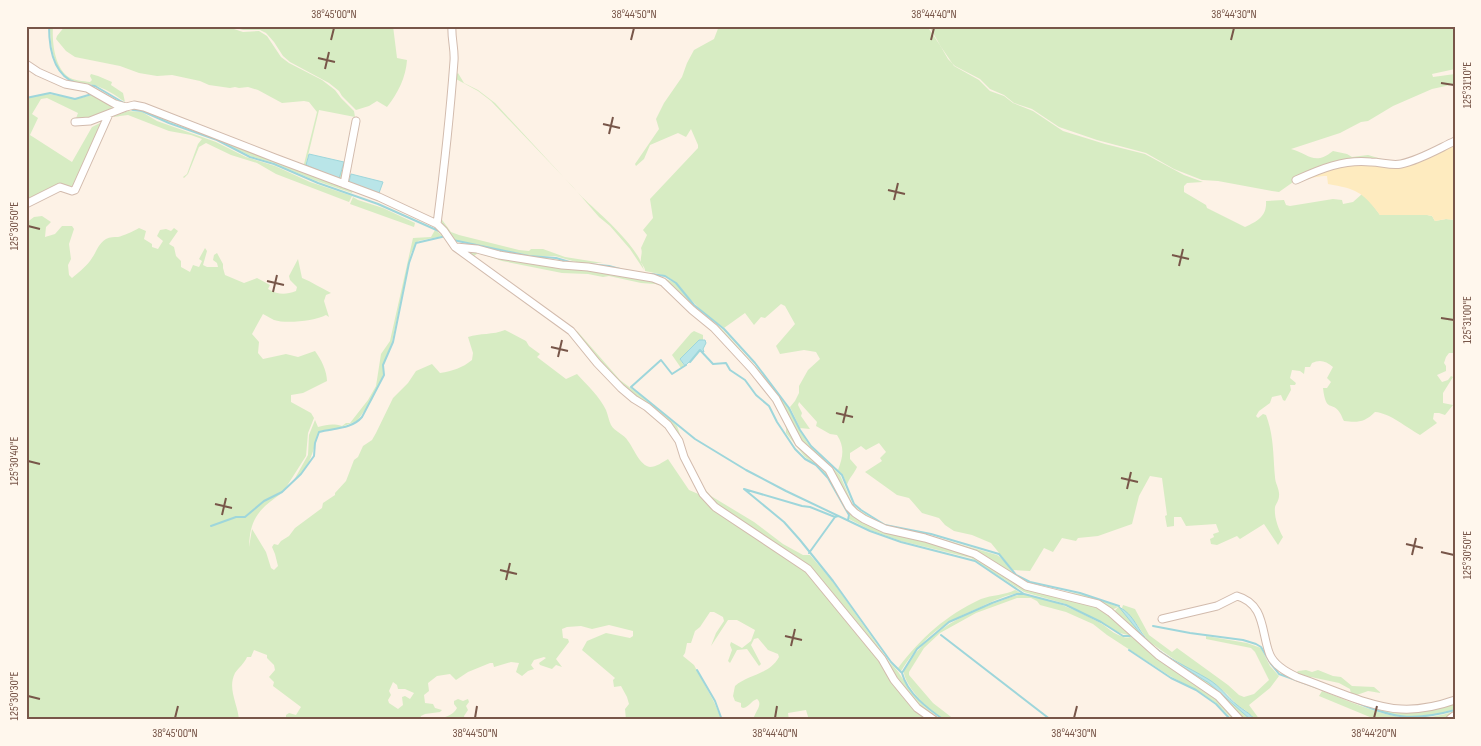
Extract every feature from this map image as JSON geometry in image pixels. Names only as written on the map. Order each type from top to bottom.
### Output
[{"type":"street","points":[[437,224],[449,125],[454,59],[452,26]]},
{"type":"street","points":[[26,64],[52,79],[65,84],[87,88],[108,101],[126,108]]},
{"type":"street","points":[[75,122],[90,121],[134,106],[144,107],[379,197],[437,224],[456,247],[571,331],[597,363],[622,388],[668,425],[679,441],[684,457],[703,494],[715,507],[808,569],[882,660],[894,680],[917,708],[934,720]]},
{"type":"street","points":[[26,204],[60,187],[72,191],[75,190],[109,114]]},
{"type":"street","points":[[344,184],[356,120]]},
{"type":"street","points":[[1296,180],[1324,167],[1343,163],[1401,164],[1455,141]]},
{"type":"street","points":[[456,247],[653,278],[663,282],[714,328],[752,369],[776,399],[799,442],[829,470],[849,507],[855,513],[885,529],[925,538],[975,554],[1026,586],[1098,604],[1110,612],[1158,655],[1218,696],[1240,720]]},
{"type":"street","points":[[1162,620],[1217,606],[1237,596],[1249,602],[1262,620],[1270,655],[1274,662],[1287,673],[1384,707],[1402,709],[1424,708],[1455,700]]},
{"type":"street","points":[[1451,720],[1455,717]]},
{"type":"green space","points":[[50,26],[53,26],[54,46],[59,66],[67,76],[76,80],[90,82],[92,80],[91,74],[112,82],[111,85],[123,93],[125,102],[102,88],[73,81],[64,76],[56,63],[54,56]]},
{"type":"green space","points":[[65,26],[225,26],[243,32],[259,31],[267,36],[281,57],[322,80],[335,90],[354,111],[355,117],[319,110],[306,164],[338,179],[341,171],[343,171],[341,180],[303,168],[317,112],[309,102],[282,103],[258,90],[248,87],[230,88],[209,85],[200,81],[172,75],[157,76],[139,73],[120,66],[75,57],[66,51],[56,39]]},
{"type":"green space","points":[[229,26],[393,26],[397,58],[407,60],[405,73],[395,96],[387,107],[377,101],[356,110],[329,83],[290,62],[283,56],[266,33],[260,30],[243,30]]},
{"type":"green space","points":[[719,26],[927,26],[954,66],[979,80],[990,91],[1033,111],[1063,131],[1145,154],[1184,175],[1203,182],[1187,183],[1184,186],[1184,192],[1206,205],[1207,208],[1245,227],[1261,217],[1265,211],[1266,201],[1284,200],[1286,205],[1290,206],[1333,199],[1342,200],[1343,204],[1353,202],[1362,194],[1380,215],[1427,215],[1432,216],[1435,221],[1455,220],[1455,353],[1449,353],[1444,363],[1446,371],[1437,375],[1442,382],[1448,380],[1451,376],[1453,377],[1443,393],[1443,403],[1453,405],[1445,415],[1434,413],[1433,419],[1437,423],[1420,435],[1381,413],[1375,412],[1361,421],[1344,421],[1337,409],[1328,404],[1324,396],[1323,388],[1327,388],[1331,382],[1327,378],[1333,367],[1325,362],[1318,361],[1312,363],[1310,367],[1305,367],[1304,374],[1300,371],[1292,370],[1290,378],[1296,383],[1295,385],[1290,385],[1291,390],[1285,401],[1281,395],[1272,397],[1270,403],[1259,411],[1256,416],[1258,418],[1263,414],[1266,415],[1272,438],[1275,479],[1279,494],[1275,515],[1283,537],[1278,545],[1264,524],[1240,539],[1237,536],[1217,545],[1211,544],[1210,539],[1214,537],[1213,534],[1219,532],[1216,524],[1186,526],[1181,517],[1174,517],[1174,526],[1167,527],[1162,478],[1150,476],[1139,496],[1132,524],[1098,536],[1078,538],[1076,541],[1062,538],[1053,552],[1044,548],[1030,571],[1013,570],[991,543],[972,535],[954,531],[939,518],[922,513],[909,498],[897,495],[865,472],[882,461],[880,458],[886,452],[879,443],[866,450],[861,446],[850,453],[850,459],[857,467],[847,485],[843,475],[838,470],[842,452],[837,435],[830,434],[816,426],[817,422],[799,402],[801,416],[810,429],[800,428],[790,407],[799,393],[799,386],[808,370],[820,359],[816,352],[804,350],[780,354],[776,346],[795,324],[785,306],[781,304],[765,318],[761,317],[754,325],[745,313],[724,328],[699,308],[675,282],[656,273],[645,271],[641,262],[641,248],[647,235],[643,230],[653,218],[650,199],[698,148],[691,129],[686,137],[678,133],[650,145],[644,159],[636,166],[635,164],[659,129],[656,119],[664,103],[682,77],[694,50],[714,39]]},
{"type":"green space","points":[[929,26],[1455,26],[1455,69],[1432,74],[1433,77],[1455,74],[1455,84],[1432,89],[1340,133],[1291,149],[1312,158],[1321,158],[1333,151],[1352,157],[1368,155],[1392,162],[1296,180],[1279,192],[1202,180],[1174,169],[1146,153],[1097,140],[1059,127],[1032,109],[1014,103],[1004,95],[990,89],[980,79],[955,66],[948,59]]},
{"type":"green space","points":[[458,73],[464,83],[478,90],[495,103],[564,178],[491,101],[478,91],[456,79],[455,76]]},
{"type":"green space","points":[[48,94],[77,99],[96,94],[113,106],[107,114],[75,121],[78,113],[47,98],[41,99],[32,114],[38,118],[30,135],[72,162],[92,127],[106,120],[74,187],[62,184],[26,203],[26,98]]},
{"type":"green space","points":[[128,111],[142,112],[157,121],[216,142],[246,157],[275,166],[310,182],[352,196],[349,202],[276,174],[257,163],[231,155],[206,143],[199,147],[188,174],[184,178],[198,144],[202,139],[169,131],[128,115],[112,117]]},
{"type":"green space","points":[[147,111],[354,189],[352,193],[314,180],[274,163],[253,157],[205,134],[155,117]]},
{"type":"green space","points":[[353,197],[415,223],[414,227],[350,204]]},
{"type":"green space","points":[[582,197],[627,241],[644,270],[630,249],[610,226],[599,217]]},
{"type":"green space","points":[[42,216],[51,222],[46,227],[45,237],[55,234],[62,226],[72,226],[74,229],[69,244],[71,259],[68,265],[69,275],[72,278],[88,264],[99,245],[110,237],[120,236],[139,228],[146,231],[144,239],[152,244],[152,247],[158,249],[163,241],[157,236],[160,230],[166,229],[171,231],[174,228],[178,231],[169,244],[174,247],[176,256],[181,261],[181,267],[190,272],[193,265],[199,267],[202,261],[199,259],[205,248],[207,251],[203,265],[218,267],[217,263],[213,260],[214,255],[217,253],[223,264],[225,275],[244,283],[257,278],[270,285],[268,289],[285,294],[296,291],[297,287],[290,280],[289,276],[298,259],[302,278],[331,293],[326,295],[324,301],[329,317],[326,315],[308,320],[286,322],[274,320],[263,314],[252,334],[259,342],[258,353],[263,359],[286,354],[298,357],[315,351],[327,377],[327,381],[303,393],[291,395],[291,402],[311,413],[314,418],[308,433],[306,456],[285,489],[272,497],[282,493],[267,504],[257,515],[251,529],[249,547],[252,529],[266,552],[271,568],[274,570],[278,566],[272,547],[274,544],[278,545],[295,528],[322,508],[323,503],[335,495],[346,481],[354,460],[358,457],[363,446],[372,440],[393,398],[408,383],[416,371],[432,364],[440,373],[461,367],[472,360],[473,353],[468,337],[505,330],[526,341],[529,346],[540,354],[537,357],[566,379],[577,374],[600,400],[611,425],[626,439],[646,466],[652,467],[668,459],[689,490],[703,496],[802,566],[855,627],[894,681],[932,720],[809,720],[806,710],[788,713],[789,720],[755,720],[754,717],[759,701],[757,699],[743,708],[741,707],[741,703],[735,701],[733,696],[735,686],[770,667],[779,657],[778,654],[768,650],[758,638],[754,639],[751,645],[761,664],[759,666],[747,649],[737,650],[730,663],[728,661],[732,650],[731,642],[742,648],[751,641],[755,630],[737,620],[728,620],[711,646],[716,633],[724,621],[723,617],[710,612],[695,631],[691,643],[687,643],[683,656],[694,665],[722,720],[626,720],[625,709],[629,704],[621,686],[614,687],[613,680],[615,678],[582,650],[587,641],[606,633],[630,638],[633,636],[633,631],[609,625],[592,629],[581,626],[562,629],[563,638],[568,639],[569,642],[556,659],[562,667],[556,665],[552,669],[540,665],[539,663],[546,658],[544,657],[534,660],[531,665],[534,669],[522,676],[516,672],[519,663],[511,662],[494,667],[493,663],[490,663],[468,672],[456,680],[450,674],[437,676],[428,683],[429,691],[424,695],[425,703],[433,704],[435,708],[442,710],[421,716],[420,719],[422,720],[286,720],[286,715],[289,713],[296,715],[301,707],[273,686],[274,682],[269,677],[275,670],[274,665],[267,658],[267,655],[254,650],[251,657],[247,657],[235,673],[233,679],[232,691],[239,720],[26,720],[26,223],[34,217]],"holes":[[[393,682],[397,685],[398,689],[405,689],[414,693],[410,699],[405,696],[402,697],[403,705],[398,709],[389,703],[388,700],[391,695],[389,691]]]},
{"type":"green space","points":[[440,217],[451,232],[459,235],[519,250],[543,249],[565,257],[603,263],[580,263],[555,256],[533,256],[457,241],[446,231]]},
{"type":"green space","points":[[435,230],[443,236],[418,241],[411,253],[392,342],[383,365],[383,375],[372,400],[357,421],[333,430],[319,432],[308,464],[294,480],[308,455],[309,435],[315,420],[318,427],[332,424],[342,426],[350,423],[368,400],[376,386],[381,354],[390,341],[413,238],[431,237]]},
{"type":"green space","points":[[473,250],[657,281],[672,295],[661,285],[609,276],[562,273],[502,261],[478,253],[474,256],[470,254]]},
{"type":"green space","points":[[663,278],[676,283],[695,307],[722,329],[758,369],[789,408],[807,442],[840,475],[852,503],[859,510],[884,525],[922,533],[997,555],[1014,574],[1027,583],[1047,589],[1085,595],[1118,607],[1110,611],[1098,603],[1026,585],[974,552],[885,527],[864,518],[849,504],[830,469],[800,442],[777,398],[714,327],[664,282]]},
{"type":"green space","points":[[567,324],[578,332],[620,380],[677,426],[688,457],[703,487],[711,496],[754,522],[783,544],[803,555],[810,555],[833,582],[917,698],[943,720],[939,720],[918,705],[863,631],[815,574],[716,506],[705,492],[696,476],[687,458],[682,442],[621,384]]},
{"type":"green space","points":[[694,331],[703,335],[703,340],[680,359],[684,366],[681,368],[672,355]]},
{"type":"green space","points":[[781,414],[859,517],[967,552],[1006,576],[1094,604],[1219,699],[1238,720],[1233,720],[1216,703],[1203,694],[1170,676],[1093,624],[1066,612],[1040,605],[1031,598],[1017,598],[976,613],[940,633],[924,648],[909,675],[933,703],[955,720],[941,718],[919,699],[907,682],[904,669],[922,646],[933,636],[970,613],[1014,596],[1033,596],[1075,610],[1118,635],[1127,638],[1132,636],[1120,633],[1066,604],[1024,592],[971,558],[901,541],[870,530],[849,519],[850,516],[828,477],[820,468],[805,457],[786,433]]},
{"type":"green space","points":[[1015,590],[1021,593],[996,600],[935,631],[918,648],[901,671],[898,668],[925,637],[945,620],[981,599]]},
{"type":"green space","points":[[1123,605],[1135,609],[1149,635],[1172,652],[1177,648],[1244,697],[1254,694],[1269,680],[1255,652],[1251,648],[1206,639],[1206,636],[1247,643],[1261,648],[1270,666],[1279,676],[1270,688],[1249,705],[1260,720],[1255,720],[1209,680],[1188,669],[1148,641],[1136,623],[1122,608]]},
{"type":"green space","points":[[1119,606],[1148,643],[1165,656],[1209,683],[1251,720],[1242,720],[1218,695],[1149,647],[1113,613]]},
{"type":"green space","points":[[1306,670],[1312,672],[1318,670],[1341,677],[1352,686],[1374,687],[1381,693],[1368,691],[1354,696],[1351,695],[1350,689],[1339,683],[1311,677],[1306,679],[1294,675],[1298,671]]},
{"type":"green space","points":[[1322,691],[1371,710],[1402,717],[1419,718],[1455,711],[1455,716],[1448,720],[1377,720],[1319,696]]},
{"type":"green space","points":[[458,699],[463,701],[468,699],[469,702],[466,706],[468,710],[464,716],[465,720],[426,720],[452,714],[457,708],[454,701]]},
{"type":"green space","points":[[1350,699],[1393,710],[1455,701],[1455,709],[1415,718],[1396,716]]},
{"type":"sand","points":[[1455,142],[1455,220],[1435,221],[1432,216],[1427,215],[1380,215],[1358,192],[1328,184],[1327,176],[1297,180],[1343,164],[1392,166]]},
{"type":"water","points":[[309,154],[344,162],[339,179],[306,165]]},
{"type":"water","points":[[351,174],[383,182],[379,193],[349,182]]},
{"type":"water","points":[[699,340],[705,340],[704,352],[700,351],[685,366],[680,359]]},
{"type":"water","points":[[1119,607],[1132,618],[1145,638],[1156,648],[1212,682],[1255,720],[1251,720],[1209,683],[1165,656],[1148,643]]},
{"type":"waterway","points":[[49,26],[51,52],[57,67],[62,74],[76,83]]},
{"type":"waterway","points":[[86,85],[95,86],[124,103]]},
{"type":"waterway","points":[[26,98],[50,93],[75,99],[92,94]]},
{"type":"waterway","points":[[129,108],[142,111],[217,140],[250,157],[274,164],[318,183],[378,204],[441,232]]},
{"type":"waterway","points":[[211,526],[236,517],[245,517],[264,501],[282,492],[301,474],[314,456],[315,443],[319,432],[348,426],[362,417],[384,375],[383,365],[393,342],[409,263],[416,243],[446,236]]},
{"type":"waterway","points":[[453,240],[529,256],[556,258],[573,263]]},
{"type":"waterway","points":[[588,264],[620,269]]},
{"type":"waterway","points":[[652,274],[665,276],[676,283],[694,305],[724,329],[755,363],[789,408],[800,430],[811,446],[842,475],[854,504],[861,510],[885,525],[931,534],[999,554],[1016,575],[1030,582],[1080,593],[1119,606]]},
{"type":"waterway","points":[[690,362],[700,350],[713,364],[726,363],[730,370],[745,380],[756,395],[769,406],[795,449],[805,459],[816,465],[828,478],[849,515],[848,520]]},
{"type":"waterway","points":[[686,365],[672,374],[661,360],[631,387],[695,439],[746,470],[870,531],[901,542],[975,561],[1024,594]]},
{"type":"waterway","points":[[744,489],[784,522],[800,540],[833,581],[891,662],[901,672]]},
{"type":"waterway","points":[[744,489],[810,507],[835,517],[838,516]]},
{"type":"waterway","points":[[809,553],[835,517]]},
{"type":"waterway","points":[[944,720],[913,694],[902,673],[917,649],[949,622],[992,603],[1017,594],[1024,594],[1066,605],[1101,622],[1123,636],[1130,636]]},
{"type":"waterway","points":[[1153,626],[1243,640],[1256,644],[1261,647],[1279,674],[1318,688]]},
{"type":"waterway","points":[[941,635],[1051,720]]},
{"type":"waterway","points":[[1129,650],[1171,678],[1196,690],[1216,704],[1231,720]]},
{"type":"waterway","points":[[697,670],[715,701],[722,720]]},
{"type":"waterway","points":[[1351,700],[1378,711],[1402,716],[1426,716],[1455,710]]}]
